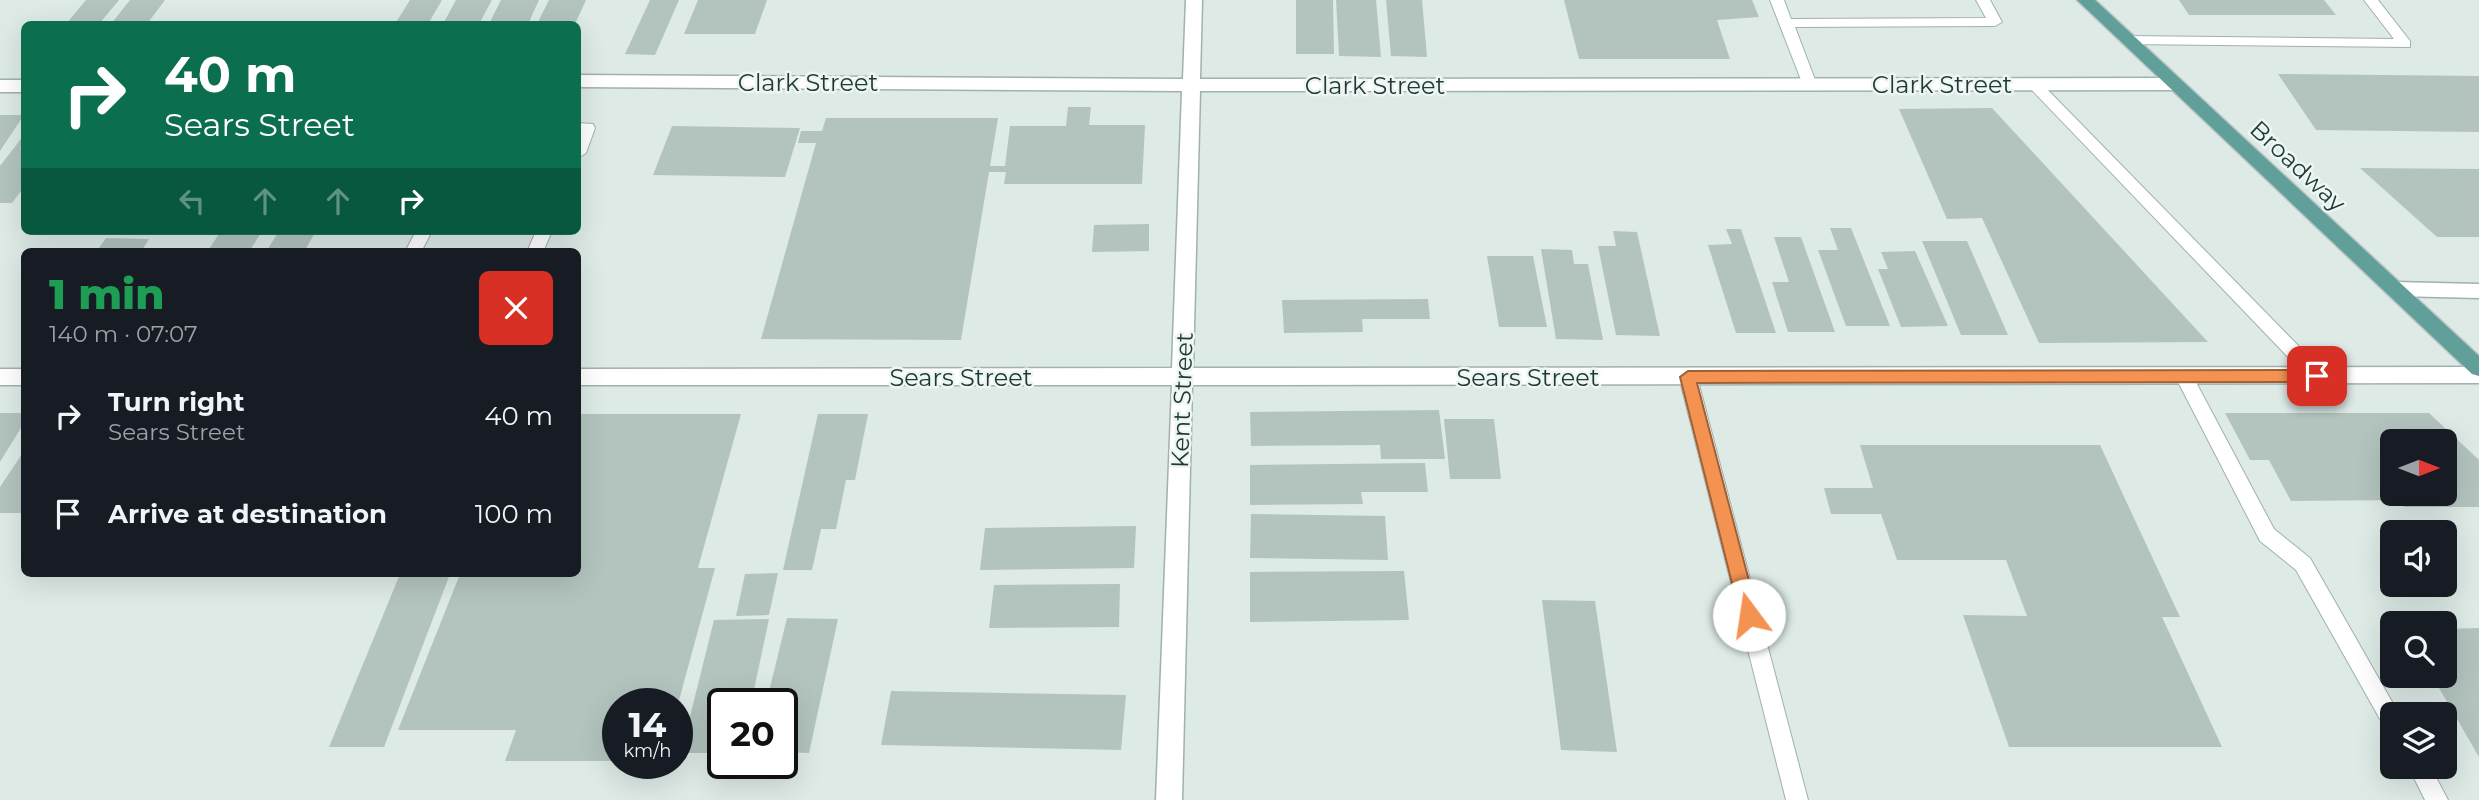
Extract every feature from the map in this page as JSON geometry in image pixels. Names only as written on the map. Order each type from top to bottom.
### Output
[{"type":"main road","name":"Broadway","points":[[2085,0],[2479,368]]},
{"type":"street","name":"Kent Street","points":[[1169,800],[1194,0]]},
{"type":"street","name":"Clark Street","points":[[581,81],[1192,85],[2173,84]]},
{"type":"street","points":[[0,86],[21,86]]},
{"type":"street","points":[[2395,289],[2479,291]]},
{"type":"street","name":"Sears Street","points":[[581,377],[2479,375]]},
{"type":"street","points":[[0,377],[21,377]]},
{"type":"lane","points":[[1777,0],[1810,85]]},
{"type":"lane","points":[[1786,23],[1995,22],[1983,0]]},
{"type":"lane","points":[[2126,40],[2405,44],[2371,0]]},
{"type":"lane","points":[[2034,84],[2317,376]]},
{"type":"lane","points":[[581,128],[588,128],[581,146]]},
{"type":"lane","points":[[2185,376],[2267,535],[2303,564],[2381,702]]},
{"type":"lane","points":[[1688,377],[1797,800]]},
{"type":"lane","points":[[2425,779],[2437,800]]},
{"type":"building","points":[[86,0],[119,0],[102,21],[68,21]]},
{"type":"building","points":[[130,0],[165,0],[149,21],[113,21]]},
{"type":"building","points":[[410,0],[442,0],[430,21],[397,21]]},
{"type":"building","points":[[456,0],[492,0],[481,21],[445,21]]},
{"type":"building","points":[[501,0],[539,0],[529,21],[490,21]]},
{"type":"building","points":[[549,0],[586,0],[576,21],[538,21]]},
{"type":"building","points":[[650,0],[679,0],[655,55],[625,54]]},
{"type":"building","points":[[698,0],[767,0],[755,34],[684,34]]},
{"type":"building","points":[[1296,0],[1333,0],[1334,54],[1296,54]]},
{"type":"building","points":[[1336,0],[1376,0],[1381,57],[1339,56]]},
{"type":"building","points":[[1386,0],[1422,0],[1427,57],[1391,56]]},
{"type":"building","points":[[1564,0],[1752,0],[1759,17],[1717,20],[1730,59],[1579,59]]},
{"type":"building","points":[[2179,0],[2324,0],[2336,15],[2189,15]]},
{"type":"building","points":[[2278,74],[2479,76],[2479,132],[2316,130]]},
{"type":"building","points":[[1068,107],[1091,107],[1089,125],[1145,125],[1142,184],[1004,184],[1006,172],[989,172],[961,340],[761,339],[816,143],[798,143],[801,131],[822,131],[826,118],[998,118],[990,166],[1005,166],[1010,126],[1066,126]]},
{"type":"building","points":[[1992,108],[2208,342],[2039,343],[1982,218],[1947,219],[1899,109]]},
{"type":"building","points":[[0,115],[21,115],[21,120],[0,151]]},
{"type":"building","points":[[672,126],[800,128],[785,177],[653,175]]},
{"type":"building","points":[[21,139],[21,191],[12,203],[0,203],[0,166]]},
{"type":"building","points":[[2360,168],[2479,169],[2479,237],[2437,237]]},
{"type":"building","points":[[1149,224],[1149,251],[1092,252],[1094,225]]},
{"type":"building","points":[[1830,228],[1851,228],[1890,326],[1846,326],[1818,250],[1838,250]]},
{"type":"building","points":[[1726,229],[1741,229],[1776,333],[1736,333],[1708,245],[1732,244]]},
{"type":"building","points":[[1613,231],[1637,232],[1660,336],[1616,335],[1598,246],[1616,246]]},
{"type":"building","points":[[218,235],[260,235],[251,248],[210,248]]},
{"type":"building","points":[[277,235],[314,235],[306,248],[268,248]]},
{"type":"building","points":[[1774,237],[1801,237],[1835,332],[1788,332],[1772,282],[1789,282]]},
{"type":"building","points":[[106,238],[149,239],[143,248],[99,248]]},
{"type":"building","points":[[1922,241],[1967,241],[2008,335],[1961,335]]},
{"type":"building","points":[[1541,249],[1572,250],[1574,264],[1588,264],[1603,340],[1556,339]]},
{"type":"building","points":[[1915,251],[1948,326],[1901,327],[1878,269],[1888,269],[1881,252]]},
{"type":"building","points":[[1487,256],[1533,256],[1547,327],[1499,327]]},
{"type":"building","points":[[1428,299],[1430,319],[1362,319],[1363,332],[1284,333],[1282,300]]},
{"type":"building","points":[[1439,410],[1445,459],[1381,459],[1380,445],[1251,446],[1250,412]]},
{"type":"building","points":[[0,413],[21,413],[21,428],[0,462]]},
{"type":"building","points":[[2225,413],[2429,413],[2446,429],[2380,429],[2380,500],[2291,501],[2269,460],[2250,460]]},
{"type":"building","points":[[581,414],[741,414],[698,568],[715,568],[682,688],[602,688],[602,761],[505,761],[516,730],[398,730],[459,577],[581,577]]},
{"type":"building","points":[[818,414],[868,414],[855,480],[846,480],[836,529],[821,529],[812,570],[783,570]]},
{"type":"building","points":[[1444,419],[1494,419],[1501,479],[1450,479]]},
{"type":"building","points":[[2457,439],[2479,460],[2479,507],[2404,507],[2457,506]]},
{"type":"building","points":[[1860,445],[2100,445],[2180,617],[2162,617],[2222,747],[2009,747],[1963,615],[2027,616],[2006,560],[1897,560],[1881,514],[1831,514],[1824,488],[1873,488]]},
{"type":"building","points":[[21,456],[21,513],[0,513],[0,487]]},
{"type":"building","points":[[1425,463],[1428,492],[1361,492],[1363,504],[1250,505],[1250,465]]},
{"type":"building","points":[[1251,514],[1385,516],[1388,560],[1250,558]]},
{"type":"building","points":[[1136,526],[1134,568],[980,570],[985,528]]},
{"type":"building","points":[[1404,571],[1409,620],[1250,622],[1250,572]]},
{"type":"building","points":[[778,573],[769,615],[736,616],[745,574]]},
{"type":"building","points":[[399,577],[449,577],[384,747],[329,747]]},
{"type":"building","points":[[1120,584],[1119,627],[989,628],[994,585]]},
{"type":"building","points":[[1542,600],[1595,601],[1617,752],[1561,750]]},
{"type":"building","points":[[787,618],[838,619],[809,753],[798,753],[798,688],[770,688]]},
{"type":"building","points":[[769,619],[754,688],[707,688],[707,753],[693,753],[693,705],[714,620]]},
{"type":"building","points":[[2479,628],[2479,757],[2457,719],[2457,702],[2447,702],[2439,688],[2457,688],[2457,629]]},
{"type":"building","points":[[891,691],[1126,695],[1121,750],[881,745]]},
{"type":"route","points":[[1749,615],[1688,377],[2317,376]]}]
